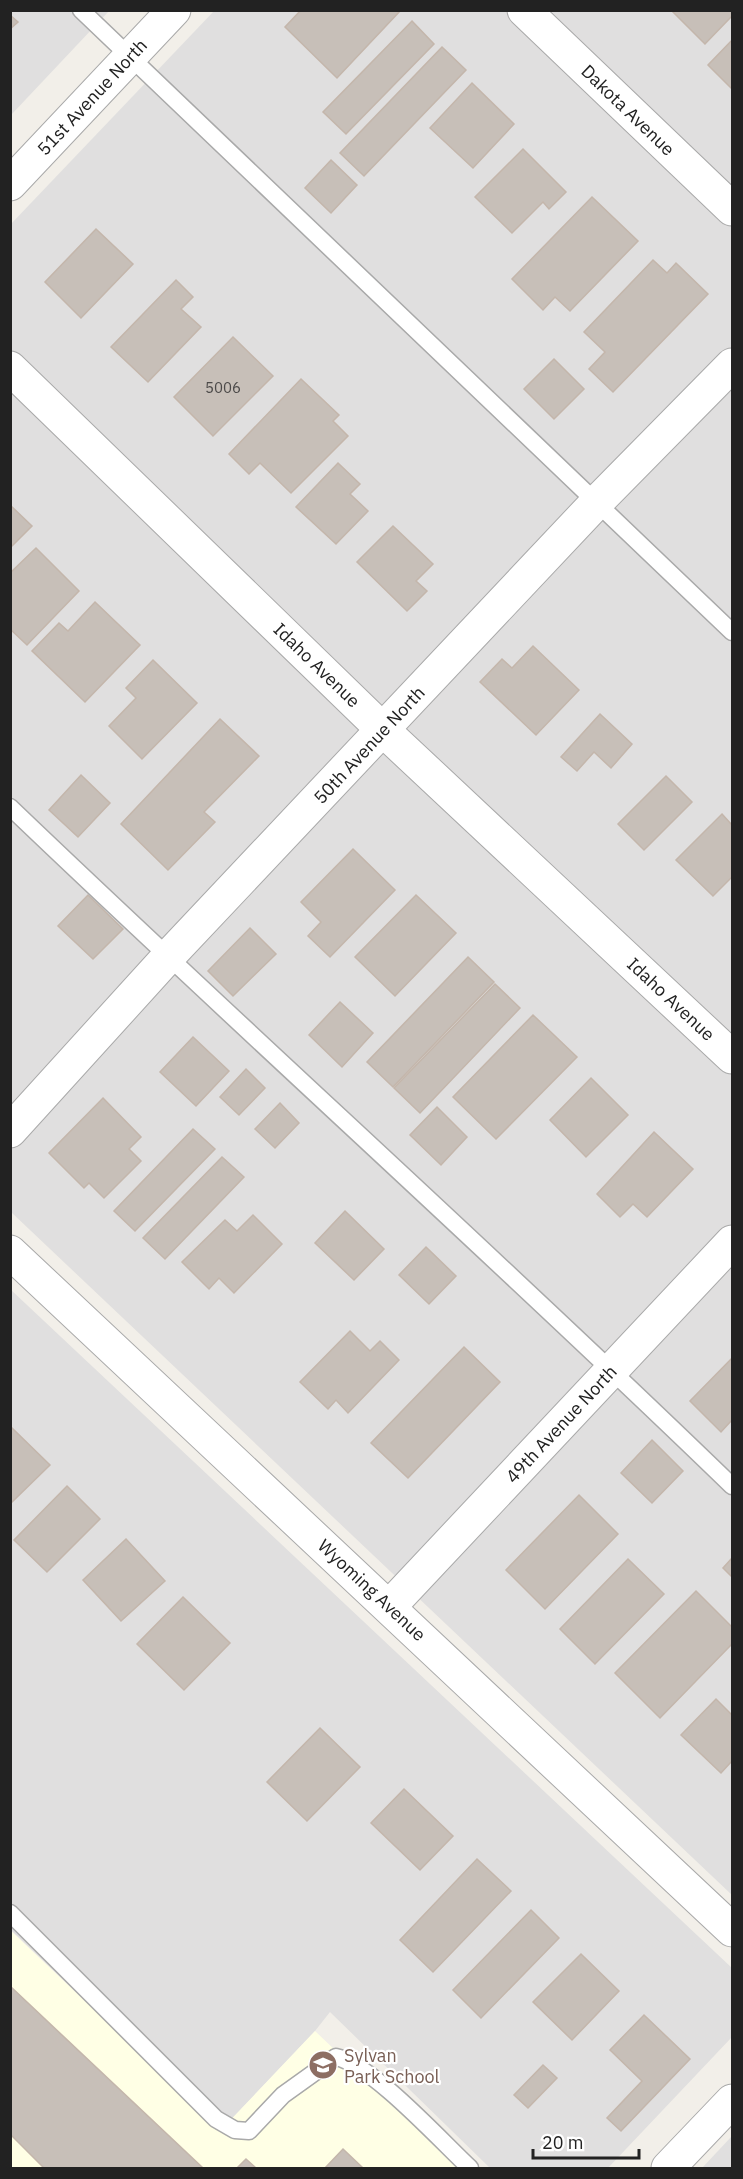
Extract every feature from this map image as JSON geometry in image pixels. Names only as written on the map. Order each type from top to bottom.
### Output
[{"type":"street","name":"51st Avenue North","points":[[10,184],[174,10]]},
{"type":"street","name":"Dakota Avenue","points":[[524,10],[732,209]]},
{"type":"street","name":"50th Avenue North","points":[[10,1131],[167,958],[596,503],[732,364]]},
{"type":"street","name":"Idaho Avenue","points":[[10,368],[383,730],[732,1057]]},
{"type":"street","name":"49th Avenue North","points":[[390,1606],[732,1242]]},
{"type":"street","name":"Wyoming Avenue","points":[[10,1252],[390,1606],[732,1930]]},
{"type":"street","points":[[668,2169],[732,2101]]},
{"type":"lane","points":[[81,10],[732,632]]},
{"type":"lane","points":[[10,807],[167,958],[612,1369],[732,1486]]},
{"type":"lane","points":[[10,1913],[216,2119],[235,2130],[249,2131],[283,2095],[336,2057],[350,2060],[375,2079],[470,2169]]},
{"type":"shaded area","points":[[11,11],[109,11],[11,115]]},
{"type":"shaded area","points":[[214,11],[732,11],[732,1895],[11,1212],[10,225]]},
{"type":"shaded area","points":[[10,1289],[732,1968],[732,2037],[608,2168],[490,2168],[330,2012],[315,2031],[221,2130],[11,1930]]},
{"type":"shaded area","points":[[10,1930],[221,2130],[315,2031],[459,2168],[11,2168]]},
{"type":"shaded area","points":[[732,2136],[732,2168],[702,2168]]},
{"type":"building","points":[[301,10],[401,10],[337,78],[285,27]]},
{"type":"building","points":[[671,10],[732,10],[732,16],[705,44]]},
{"type":"building","points":[[10,15],[18,22],[10,29]]},
{"type":"building","points":[[412,21],[434,44],[346,134],[323,112]]},
{"type":"building","points":[[732,40],[732,89],[708,65]]},
{"type":"building","points":[[442,47],[466,70],[364,176],[340,153]]},
{"type":"building","points":[[472,83],[514,124],[473,168],[430,128]]},
{"type":"building","points":[[523,149],[566,192],[549,209],[543,202],[512,233],[475,197]]},
{"type":"building","points":[[331,160],[357,185],[331,213],[305,188]]},
{"type":"building","points":[[592,197],[638,241],[570,311],[555,297],[543,310],[512,279]]},
{"type":"building","points":[[96,229],[133,264],[81,318],[45,282]]},
{"type":"building","points":[[653,260],[667,273],[676,263],[708,294],[613,392],[589,369],[605,352],[584,332]]},
{"type":"building","points":[[176,280],[193,297],[181,309],[201,327],[148,382],[111,347]]},
{"type":"building","points":[[233,337],[273,376],[213,436],[174,397]]},
{"type":"building","points":[[554,359],[584,389],[554,419],[524,389]]},
{"type":"building","points":[[301,379],[339,415],[333,421],[348,436],[291,493],[260,463],[249,474],[229,454]]},
{"type":"building","points":[[338,463],[360,484],[350,494],[368,511],[336,544],[296,507]]},
{"type":"building","points":[[10,505],[32,526],[10,548]]},
{"type":"building","points":[[393,526],[433,564],[416,581],[427,591],[407,611],[357,562]]},
{"type":"building","points":[[36,548],[79,591],[27,645],[10,629],[10,573]]},
{"type":"building","points":[[95,602],[140,645],[85,702],[32,651],[59,623],[68,631]]},
{"type":"building","points":[[533,646],[579,690],[536,735],[480,682],[502,659],[512,668]]},
{"type":"building","points":[[153,660],[197,703],[142,759],[109,726],[136,698],[126,688]]},
{"type":"building","points":[[600,714],[632,744],[611,768],[594,752],[577,771],[561,757]]},
{"type":"building","points":[[220,719],[259,756],[204,812],[215,822],[168,870],[121,824]]},
{"type":"building","points":[[81,775],[110,803],[78,837],[49,810]]},
{"type":"building","points":[[666,776],[692,802],[644,850],[618,824]]},
{"type":"building","points":[[722,814],[732,825],[732,877],[713,896],[676,860]]},
{"type":"building","points":[[353,849],[395,890],[330,957],[308,936],[321,922],[301,902]]},
{"type":"building","points":[[88,895],[123,929],[93,959],[58,926]]},
{"type":"building","points":[[416,895],[456,933],[395,996],[355,957]]},
{"type":"building","points":[[250,928],[276,954],[233,996],[208,971]]},
{"type":"building","points":[[468,957],[494,982],[393,1087],[367,1062]]},
{"type":"building","points":[[495,984],[520,1008],[420,1113],[394,1088]]},
{"type":"building","points":[[340,1002],[373,1033],[342,1067],[309,1035]]},
{"type":"building","points":[[533,1015],[577,1057],[496,1139],[453,1097]]},
{"type":"building","points":[[193,1037],[229,1071],[196,1106],[160,1072]]},
{"type":"building","points":[[246,1069],[265,1088],[239,1115],[220,1097]]},
{"type":"building","points":[[591,1078],[628,1115],[586,1157],[550,1120]]},
{"type":"building","points":[[103,1098],[141,1137],[129,1149],[141,1161],[104,1198],[89,1183],[84,1188],[49,1153]]},
{"type":"building","points":[[280,1103],[299,1123],[275,1148],[255,1129]]},
{"type":"building","points":[[437,1107],[467,1137],[441,1165],[410,1135]]},
{"type":"building","points":[[193,1129],[215,1149],[135,1231],[114,1211]]},
{"type":"building","points":[[654,1132],[693,1169],[647,1217],[633,1204],[620,1217],[597,1194]]},
{"type":"building","points":[[222,1157],[244,1177],[165,1259],[143,1238]]},
{"type":"building","points":[[345,1211],[384,1249],[354,1280],[315,1243]]},
{"type":"building","points":[[253,1215],[282,1244],[234,1293],[219,1278],[209,1289],[182,1262],[225,1220],[237,1231]]},
{"type":"building","points":[[426,1247],[456,1276],[429,1304],[399,1275]]},
{"type":"building","points":[[350,1331],[370,1351],[380,1341],[399,1360],[348,1413],[336,1400],[328,1409],[300,1382]]},
{"type":"building","points":[[464,1347],[500,1382],[408,1478],[371,1443]]},
{"type":"building","points":[[732,1358],[732,1420],[721,1432],[690,1401]]},
{"type":"building","points":[[10,1428],[50,1465],[10,1504]]},
{"type":"building","points":[[652,1440],[683,1471],[652,1503],[621,1473]]},
{"type":"building","points":[[67,1486],[100,1519],[47,1572],[14,1540]]},
{"type":"building","points":[[579,1495],[618,1534],[545,1609],[506,1570]]},
{"type":"building","points":[[126,1539],[165,1581],[121,1621],[83,1580]]},
{"type":"building","points":[[732,1558],[732,1577],[723,1568]]},
{"type":"building","points":[[628,1559],[664,1594],[595,1664],[560,1629]]},
{"type":"building","points":[[696,1591],[732,1627],[732,1644],[660,1718],[615,1673]]},
{"type":"building","points":[[183,1597],[230,1643],[184,1690],[137,1644]]},
{"type":"building","points":[[716,1699],[732,1715],[732,1761],[721,1773],[681,1735]]},
{"type":"building","points":[[320,1728],[360,1767],[307,1821],[267,1782]]},
{"type":"building","points":[[404,1789],[453,1836],[420,1870],[371,1823]]},
{"type":"building","points":[[477,1859],[511,1891],[433,1972],[400,1940]]},
{"type":"building","points":[[531,1910],[559,1938],[481,2018],[453,1990]]},
{"type":"building","points":[[581,1954],[619,1991],[572,2040],[533,2002]]},
{"type":"building","points":[[10,1986],[203,2168],[44,2168],[10,2134]]},
{"type":"building","points":[[644,2015],[690,2059],[621,2131],[607,2118],[642,2081],[610,2050]]},
{"type":"building","points":[[543,2065],[557,2078],[528,2108],[514,2095]]},
{"type":"building","points":[[343,2149],[363,2168],[325,2168]]},
{"type":"building","points":[[246,2159],[256,2168],[237,2168]]},
{"type":"place","name":"Sylvan Park School","points":[[323,2065]]}]
